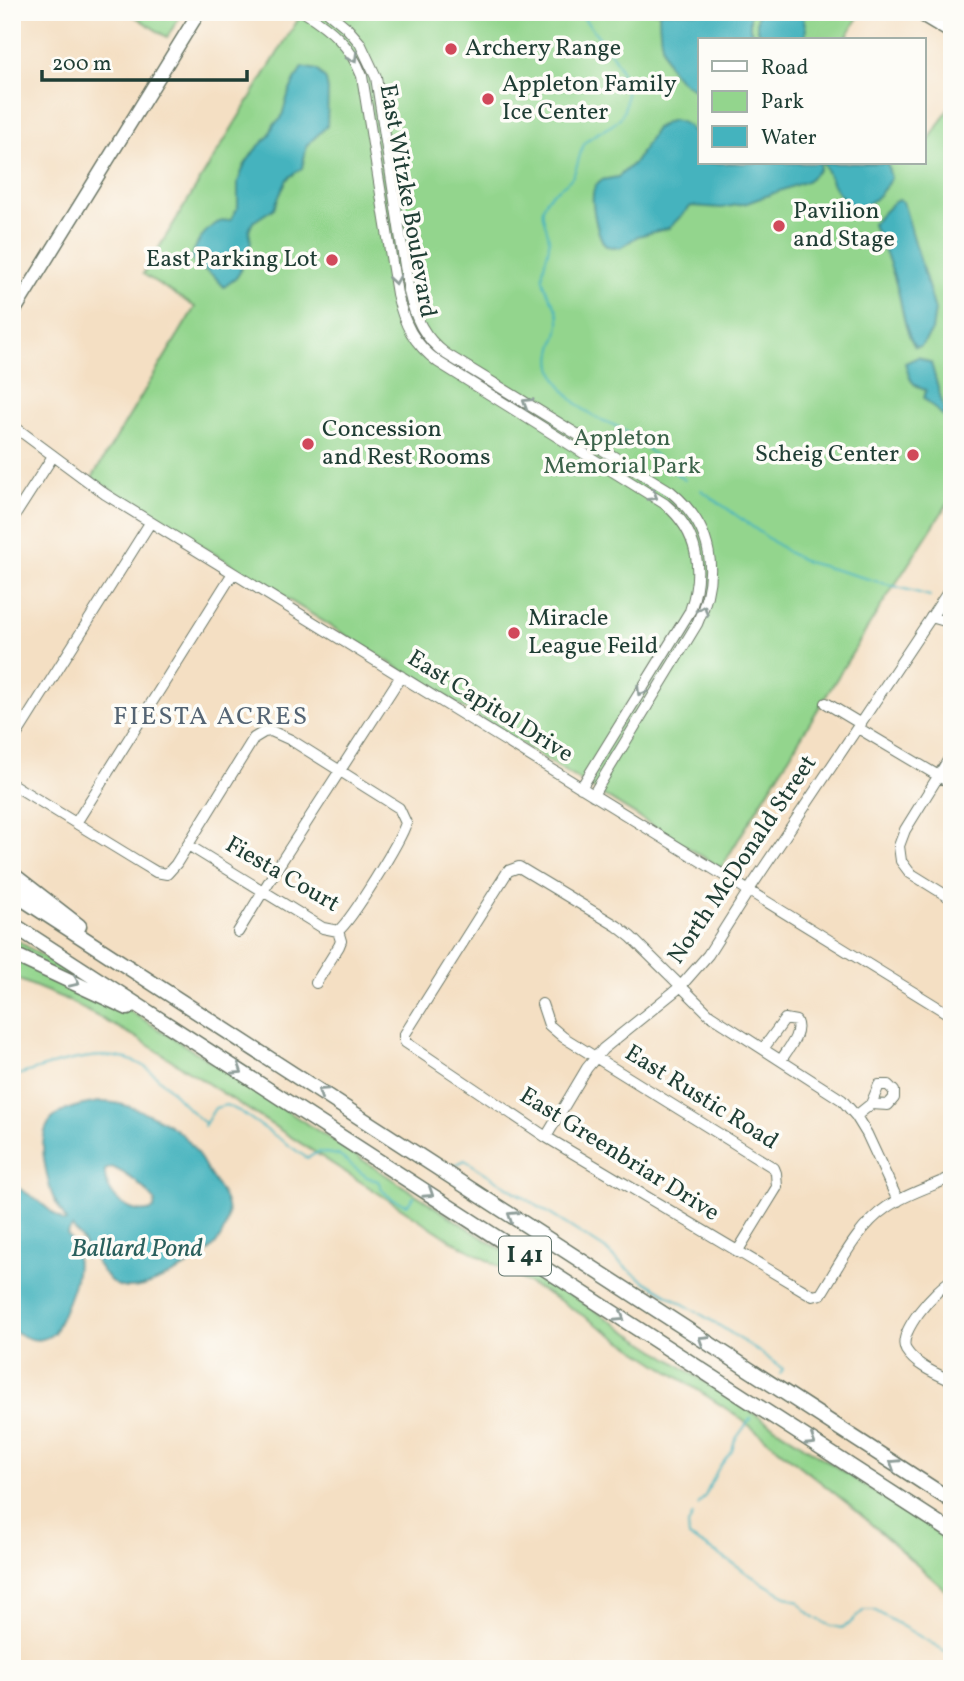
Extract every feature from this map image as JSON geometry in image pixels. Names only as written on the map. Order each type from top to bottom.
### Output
[{"type":"highway","points":[[12,874],[117,953],[143,976]]},
{"type":"highway","name":"I 41","points":[[12,892],[952,1501]]},
{"type":"highway","name":"I 41","points":[[12,924],[952,1532]]},
{"type":"highway","points":[[12,954],[123,1005],[178,1038],[200,1046]]},
{"type":"main road","points":[[12,315],[198,12]]},
{"type":"main road","points":[[918,12],[952,33]]},
{"type":"street","name":"East Witzke Boulevard","points":[[304,12],[342,40],[362,76],[397,294],[405,326],[414,340],[426,353],[448,369],[665,504],[678,516],[694,543],[698,581],[690,611],[581,788]]},
{"type":"street","name":"East Witzke Boulevard","points":[[328,12],[360,43],[376,77],[409,292],[424,333],[446,354],[670,491],[693,516],[708,545],[711,581],[706,606],[593,795]]},
{"type":"street","name":"East Capitol Drive","points":[[12,425],[104,494],[150,523],[952,1016]]},
{"type":"street","points":[[12,520],[53,456]]},
{"type":"street","points":[[12,742],[150,523]]},
{"type":"street","points":[[76,823],[233,573]]},
{"type":"street","name":"North McDonald Street","points":[[545,1136],[596,1057],[680,987],[708,956],[749,890],[952,586]]},
{"type":"street","points":[[931,617],[952,623]]},
{"type":"street","points":[[238,932],[401,676]]},
{"type":"street","points":[[826,703],[952,784]]},
{"type":"street","name":"Fiesta Court","points":[[264,732],[282,735],[341,771],[399,808],[407,824],[358,905],[338,931],[323,928],[188,845],[254,738],[264,732]]},
{"type":"street","points":[[952,754],[900,839],[899,853],[901,861],[910,873],[952,899]]},
{"type":"street","points":[[12,784],[162,874],[171,871],[188,845]]},
{"type":"street","name":"East Greenbriar Drive","points":[[680,987],[617,926],[525,870],[515,867],[508,871],[410,1026],[405,1034],[405,1042],[545,1136],[816,1297],[821,1294],[866,1225],[898,1201]]},
{"type":"street","points":[[316,983],[339,946],[341,941],[338,931]]},
{"type":"street","points":[[680,987],[717,1020],[836,1094],[856,1116],[898,1201],[952,1177]]},
{"type":"street","points":[[542,1004],[549,1025],[596,1057]]},
{"type":"street","points":[[763,1049],[785,1019],[796,1021],[799,1027],[797,1034],[781,1060]]},
{"type":"street","name":"East Rustic Road","points":[[596,1057],[774,1168],[778,1180],[775,1192],[737,1252]]},
{"type":"street","points":[[856,1116],[871,1104]]},
{"type":"street","points":[[952,1280],[936,1291],[905,1338],[907,1351],[928,1369],[952,1381]]},
{"type":"green space","points":[[128,12],[158,12],[165,17],[168,12],[183,12],[167,37]]},
{"type":"green space","name":"Appleton Memorial Park","points":[[291,12],[861,12],[846,38],[698,38],[698,164],[926,164],[926,145],[952,103],[952,497],[878,611],[721,868],[92,478],[195,307],[143,274],[299,18]]},
{"type":"green space","points":[[12,937],[224,1070],[952,1542],[952,1596],[852,1507],[736,1415],[559,1300],[454,1242],[134,1036],[63,998],[12,977]]},
{"type":"water","points":[[659,12],[750,12],[750,28],[755,38],[698,38],[698,88],[695,89],[676,76],[670,67],[660,35]]},
{"type":"water","points":[[757,12],[802,12],[805,38],[762,38],[757,29]]},
{"type":"water","points":[[302,67],[317,70],[326,80],[327,126],[307,145],[302,168],[287,179],[274,208],[253,222],[249,230],[251,243],[240,272],[224,287],[215,277],[194,263],[192,256],[198,243],[212,226],[231,220],[238,207],[238,182],[244,166],[269,136],[274,124],[281,119],[289,92]]},
{"type":"water","points":[[671,120],[691,129],[698,144],[698,164],[820,164],[819,170],[807,181],[747,203],[722,208],[691,206],[669,228],[638,236],[620,248],[606,246],[595,218],[595,188],[601,180],[618,177],[636,161],[656,128]]},
{"type":"water","points":[[823,164],[887,164],[891,178],[875,199],[861,206],[846,202],[832,183]]},
{"type":"water","points":[[899,200],[903,202],[935,310],[932,331],[921,346],[915,347],[889,263],[872,224]]},
{"type":"water","points":[[918,357],[931,363],[947,420],[924,398],[926,390],[914,384],[909,376],[905,363]]},
{"type":"water","name":"Ballard Pond","points":[[99,1102],[137,1109],[164,1122],[185,1138],[222,1194],[227,1206],[227,1220],[221,1237],[208,1253],[182,1270],[146,1286],[132,1288],[119,1286],[107,1278],[72,1227],[67,1234],[74,1246],[76,1271],[70,1296],[54,1333],[43,1339],[33,1339],[12,1330],[12,1184],[66,1221],[49,1185],[43,1149],[44,1136],[52,1118],[71,1108]],"holes":[[[112,1167],[136,1181],[155,1201],[154,1209],[136,1211],[120,1202],[109,1187],[105,1170]]]},
{"type":"waterway","points":[[579,12],[617,63],[626,87],[626,99],[621,117],[585,143],[572,177],[550,195],[544,204],[543,215],[549,243],[543,279],[559,318],[551,364],[560,385],[578,405],[631,436],[685,480]]},
{"type":"waterway","points":[[701,490],[789,553],[807,562],[930,596]]},
{"type":"waterway","points":[[12,1077],[79,1058],[97,1056],[131,1060],[153,1073],[205,1123]]},
{"type":"waterway","points":[[204,1126],[215,1108],[226,1105],[241,1112],[307,1158],[319,1152],[338,1155],[367,1177],[378,1181],[383,1191],[392,1199],[407,1205],[414,1197]]},
{"type":"waterway","points":[[455,1165],[465,1160],[605,1249],[642,1279],[783,1369],[780,1374]]},
{"type":"waterway","points":[[698,1505],[718,1469],[732,1451],[735,1440],[751,1418]]},
{"type":"waterway","points":[[693,1515],[688,1525],[689,1537],[799,1602],[823,1622],[841,1628],[864,1610],[874,1610],[952,1655]]},
{"type":"place","name":"Archery Range","points":[[451,49]]},
{"type":"place","name":"Appleton Family Ice Center","points":[[488,99]]},
{"type":"place","name":"Pavilion and Stage","points":[[779,226]]},
{"type":"place","name":"East Parking Lot","points":[[332,260]]},
{"type":"place","name":"Concession and Rest Rooms","points":[[308,444]]},
{"type":"place","name":"Scheig Center","points":[[913,455]]},
{"type":"place","name":"Miracle League Feild","points":[[514,633]]},
{"type":"district","name":"FIESTA ACRES","points":[[211,717]]}]
